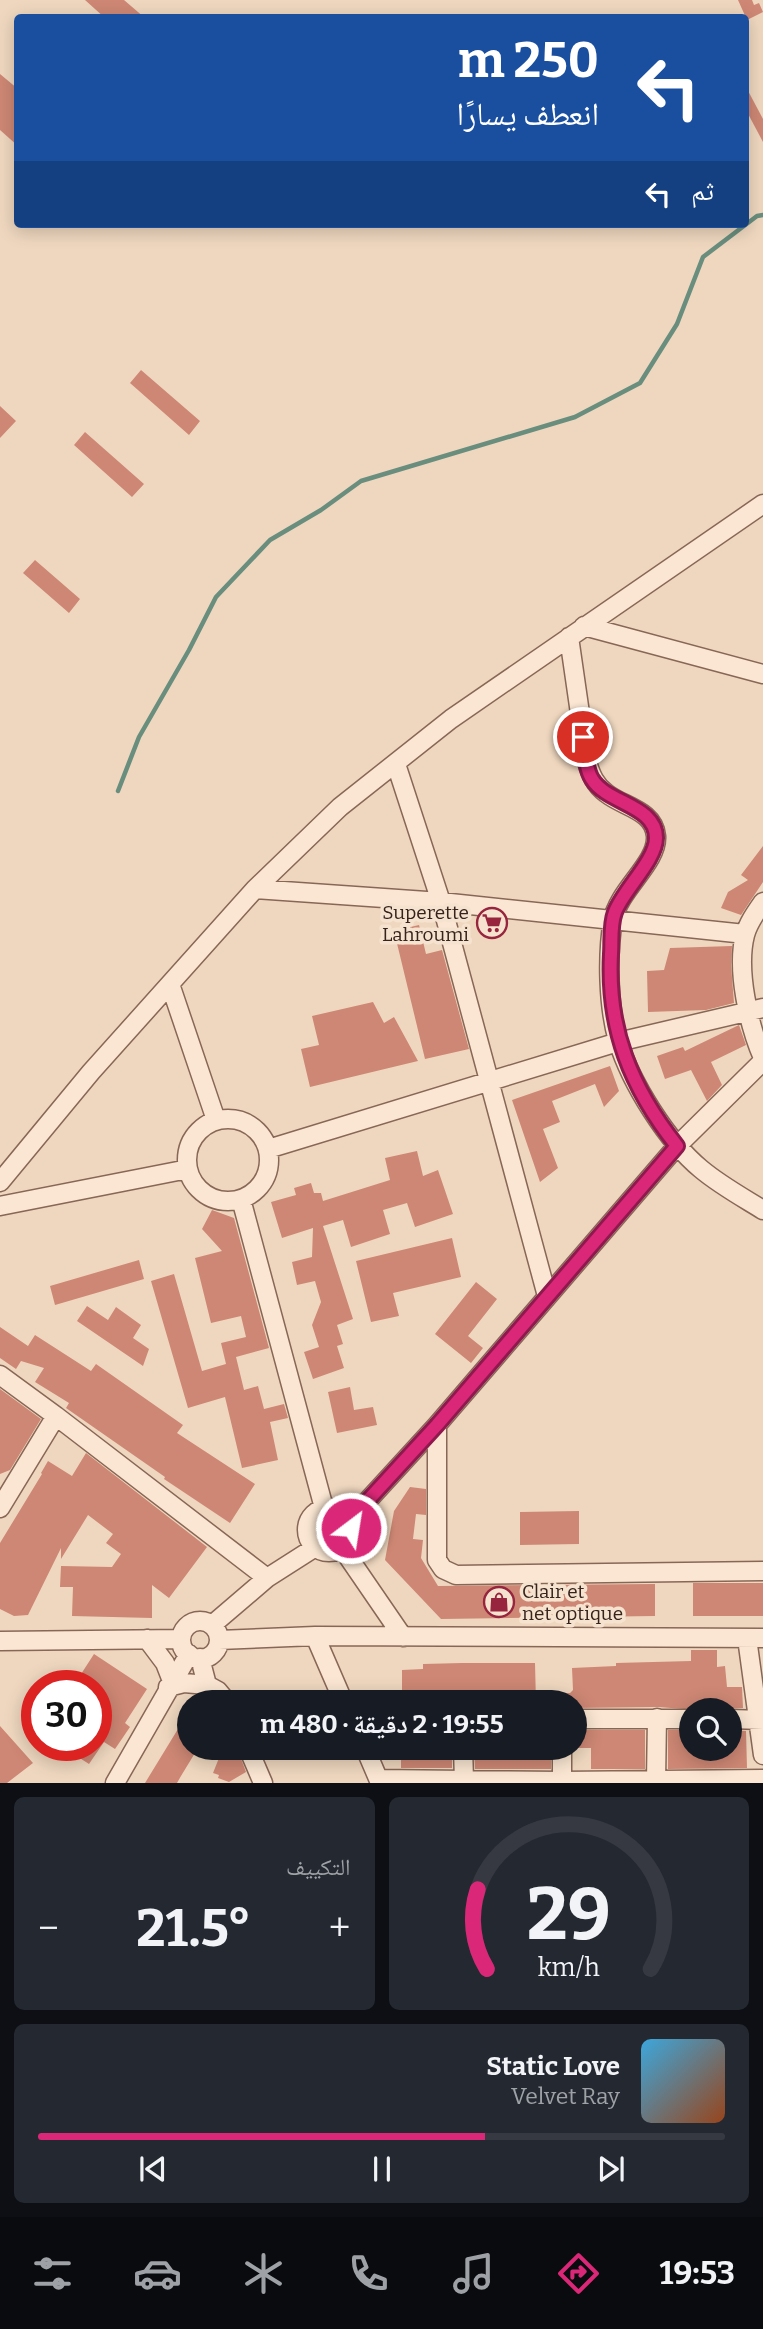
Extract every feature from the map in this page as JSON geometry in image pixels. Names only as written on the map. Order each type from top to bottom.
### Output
[{"type":"street","points":[[0,1182],[91,1072],[255,889],[340,807],[451,719],[763,504]]},
{"type":"street","points":[[576,632],[763,674]]},
{"type":"street","points":[[576,632],[587,762],[592,779],[606,794],[647,817],[653,823],[656,837],[654,850],[622,897],[613,919],[611,1007],[618,1042],[651,1109],[677,1146],[700,1169],[763,1210]]},
{"type":"street","points":[[396,764],[441,902],[547,1296]]},
{"type":"street","points":[[255,889],[441,902],[745,934]]},
{"type":"street","points":[[349,1521],[437,1425],[677,1146],[763,1059],[750,1023],[756,1010],[744,982],[745,934],[763,902]]},
{"type":"street","points":[[170,984],[216,1120]]},
{"type":"street","points":[[268,1149],[618,1042],[756,1010]]},
{"type":"street","points":[[238,1119],[248,1123],[257,1130],[268,1149],[269,1166],[266,1175],[256,1190],[241,1199],[224,1201],[208,1196],[195,1184],[188,1169],[188,1151],[195,1135],[216,1120],[238,1119]]},
{"type":"street","points":[[0,1206],[188,1169]]},
{"type":"street","points":[[241,1199],[324,1508]]},
{"type":"street","points":[[0,1375],[267,1578]]},
{"type":"street","points":[[0,1508],[56,1416]]},
{"type":"street","points":[[437,1425],[437,1560],[449,1573],[763,1571]]},
{"type":"street","points":[[324,1508],[339,1510],[349,1521],[350,1536],[342,1548],[328,1553],[314,1548],[310,1542],[306,1528],[312,1516],[324,1508]]},
{"type":"street","points":[[0,1641],[147,1639],[211,1655],[215,1651],[215,1632],[267,1578],[314,1548]]},
{"type":"street","points":[[342,1548],[403,1637]]},
{"type":"street","points":[[207,1685],[190,1651],[185,1628],[195,1621],[201,1621],[215,1632],[315,1636],[755,1638],[763,1755]]},
{"type":"street","points":[[315,1636],[338,1690]]},
{"type":"street","points":[[147,1639],[165,1663],[170,1684]]},
{"type":"street","points":[[115,1783],[190,1651]]},
{"type":"street","points":[[170,1684],[207,1685],[216,1690]]},
{"type":"street","points":[[656,1781],[657,1718]]},
{"type":"street","points":[[587,1719],[679,1719]]},
{"type":"street","points":[[742,1719],[760,1720]]},
{"type":"street","points":[[253,1760],[263,1783]]},
{"type":"street","points":[[370,1760],[380,1781],[763,1779]]},
{"type":"street","points":[[463,1760],[464,1780]]},
{"type":"street","points":[[562,1760],[562,1781]]},
{"type":"building","points":[[85,0],[124,0],[140,14],[101,14]]},
{"type":"building","points":[[738,0],[752,0],[754,5],[759,3],[763,12],[749,19],[749,14],[744,14]]},
{"type":"building","points":[[0,74],[14,86],[14,142],[0,130]]},
{"type":"building","points":[[749,93],[763,119],[763,142],[749,116]]},
{"type":"building","points":[[141,370],[200,421],[189,435],[130,383]]},
{"type":"building","points":[[0,406],[16,421],[0,438]]},
{"type":"building","points":[[85,432],[144,484],[132,497],[74,445]]},
{"type":"building","points":[[35,560],[80,599],[69,613],[23,573]]},
{"type":"building","points":[[763,846],[763,882],[741,915],[721,908],[728,892],[748,880],[741,875]]},
{"type":"building","points":[[419,925],[426,954],[442,950],[469,1049],[425,1059],[394,931]]},
{"type":"building","points":[[732,946],[734,1003],[706,1010],[648,1012],[647,971],[664,970],[670,948]]},
{"type":"building","points":[[373,1002],[384,1023],[394,1017],[418,1061],[310,1087],[301,1049],[319,1045],[312,1016]]},
{"type":"building","points":[[739,1025],[746,1045],[711,1062],[722,1085],[707,1101],[691,1070],[665,1079],[657,1056],[683,1047],[685,1051]]},
{"type":"building","points":[[610,1066],[619,1091],[604,1107],[595,1084],[552,1101],[560,1122],[543,1129],[558,1168],[540,1182],[512,1100]]},
{"type":"building","points":[[417,1151],[423,1176],[438,1170],[453,1214],[415,1227],[407,1203],[383,1210],[390,1234],[351,1247],[343,1220],[323,1226],[353,1319],[337,1325],[343,1344],[337,1346],[344,1368],[313,1379],[304,1352],[319,1347],[312,1325],[321,1302],[315,1281],[297,1285],[292,1262],[312,1257],[313,1228],[282,1238],[271,1202],[296,1195],[294,1188],[311,1183],[314,1193],[321,1193],[323,1201],[390,1180],[385,1158]]},
{"type":"building","points":[[212,1210],[234,1218],[269,1348],[236,1357],[244,1390],[258,1386],[264,1409],[284,1404],[288,1418],[270,1422],[278,1460],[242,1468],[225,1397],[188,1408],[151,1281],[174,1274],[202,1371],[226,1364],[221,1343],[246,1337],[241,1316],[211,1323],[195,1258],[222,1251],[202,1229]]},
{"type":"building","points":[[452,1238],[461,1277],[393,1293],[399,1316],[371,1322],[356,1261]]},
{"type":"building","points":[[139,1260],[144,1279],[55,1305],[50,1286]]},
{"type":"building","points":[[476,1282],[497,1299],[468,1336],[483,1348],[471,1363],[435,1334]]},
{"type":"building","points":[[87,1306],[108,1320],[116,1307],[141,1325],[133,1338],[149,1349],[143,1366],[77,1321]]},
{"type":"building","points":[[0,1327],[28,1346],[35,1335],[91,1371],[96,1364],[183,1425],[177,1433],[255,1484],[230,1523],[66,1408],[69,1403],[35,1382],[44,1368],[21,1361],[16,1369],[0,1358]]},
{"type":"building","points":[[350,1387],[354,1410],[373,1407],[377,1425],[337,1433],[328,1392]]},
{"type":"building","points":[[0,1389],[41,1419],[10,1470],[0,1474]]},
{"type":"building","points":[[86,1453],[207,1547],[169,1598],[152,1585],[152,1618],[72,1616],[73,1587],[60,1587],[61,1566],[112,1567],[121,1554],[106,1543],[113,1534],[88,1515],[61,1559],[61,1548],[28,1615],[14,1616],[0,1609],[0,1543],[48,1461],[72,1476]]},
{"type":"building","points":[[410,1487],[426,1489],[426,1515],[416,1514],[413,1539],[423,1540],[421,1558],[438,1586],[655,1584],[655,1616],[441,1619],[385,1560],[394,1511]]},
{"type":"building","points":[[579,1511],[579,1544],[520,1545],[520,1512]]},
{"type":"building","points":[[693,1583],[763,1583],[763,1616],[693,1616]]},
{"type":"building","points":[[691,1650],[717,1650],[717,1667],[725,1666],[727,1687],[742,1687],[743,1708],[742,1698],[679,1698],[679,1709],[587,1708],[587,1690],[573,1690],[572,1668],[616,1666],[616,1663],[691,1661]]},
{"type":"building","points":[[94,1654],[147,1689],[125,1723],[130,1727],[115,1749],[112,1747],[112,1670],[84,1670]]},
{"type":"building","points":[[535,1663],[536,1690],[402,1690],[402,1670],[423,1669],[423,1664]]},
{"type":"building","points":[[0,1726],[21,1750],[21,1761],[33,1763],[7,1783],[0,1783]]},
{"type":"building","points":[[587,1730],[645,1730],[645,1769],[591,1769],[591,1748],[587,1748]]},
{"type":"building","points":[[668,1730],[679,1730],[679,1761],[742,1761],[742,1731],[746,1731],[747,1768],[668,1769]]},
{"type":"building","points":[[177,1731],[177,1760],[191,1760],[177,1783],[145,1783]]},
{"type":"building","points":[[218,1760],[242,1760],[246,1772],[229,1782],[213,1773]]},
{"type":"building","points":[[401,1760],[452,1760],[452,1768],[401,1768]]},
{"type":"building","points":[[475,1760],[551,1760],[551,1769],[475,1769]]},
{"type":"waterway","points":[[749,222],[763,215]]},
{"type":"waterway","points":[[118,791],[139,737],[216,597],[270,540],[321,510],[361,481],[575,417],[640,383],[677,324],[703,257],[741,228]]},
{"type":"place","name":"Superette Lahroumi","points":[[492,923]]},
{"type":"place","name":"Clair et net optique","points":[[499,1602]]},
{"type":"route","points":[[351,1528],[349,1521],[437,1425],[677,1146],[662,1127],[631,1071],[618,1042],[611,1007],[613,919],[622,897],[654,850],[656,837],[653,823],[606,794],[592,779],[583,737]]}]
